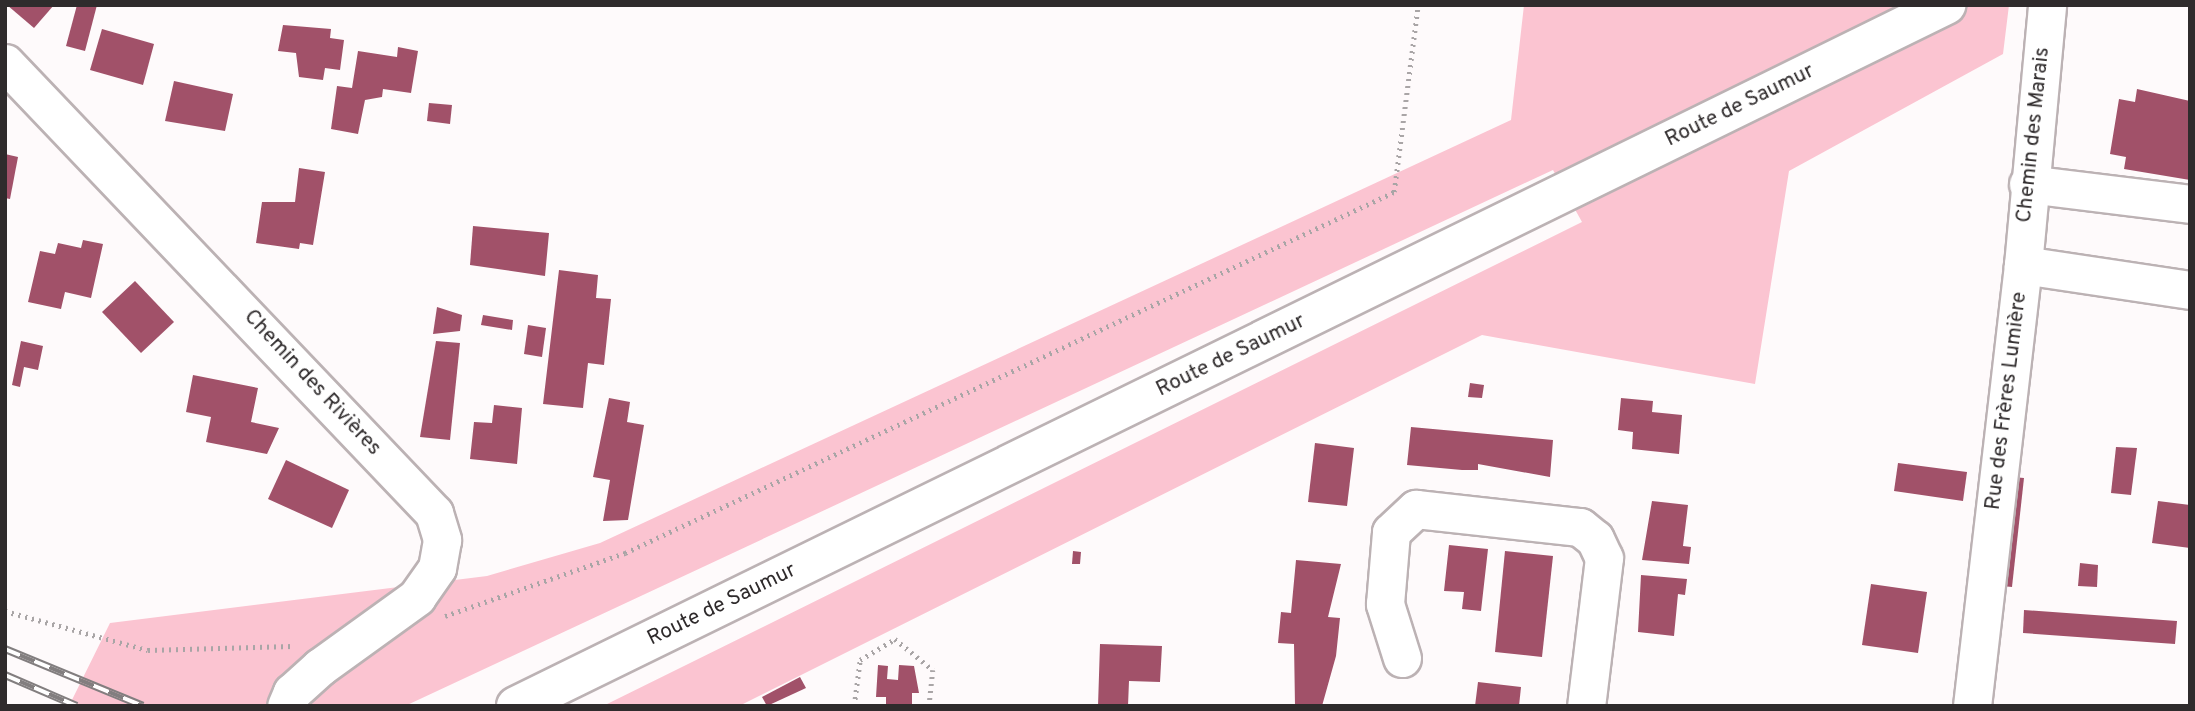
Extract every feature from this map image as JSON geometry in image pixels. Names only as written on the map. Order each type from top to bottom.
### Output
[{"type":"main road","name":"Route de Saumur","points":[[516,706],[1946,5]]},
{"type":"street","name":"Chemin des Marais","points":[[2023,265],[2028,184],[2047,5]]},
{"type":"street","name":"Chemin des Rivières","points":[[5,63],[434,513],[442,540],[437,568],[417,597],[320,667],[292,692],[286,706]]},
{"type":"street","points":[[2028,184],[2190,204]]},
{"type":"street","name":"Rue des Frères Lumière","points":[[1972,706],[2023,265],[2190,290]]},
{"type":"street","points":[[1402,659],[1385,604],[1391,531],[1416,509],[1580,527],[1595,539],[1604,558],[1586,706]]},
{"type":"path","points":[[438,618],[625,552],[1394,192],[1418,5]]},
{"type":"path","points":[[5,611],[148,650],[298,646]]},
{"type":"path","points":[[854,706],[860,660],[895,639],[933,670],[929,706]]},
{"type":"shaded area","points":[[1524,5],[2009,5],[2003,54],[1789,171],[1755,384],[1482,335],[739,706],[603,706],[1582,222],[1553,170],[405,706],[69,706],[110,623],[487,576],[600,543],[1511,120]]},
{"type":"building","points":[[7,5],[54,5],[34,28]]},
{"type":"building","points":[[77,5],[97,5],[85,51],[66,46]]},
{"type":"building","points":[[283,25],[331,29],[330,38],[344,40],[340,70],[325,68],[323,80],[299,77],[296,53],[278,51]]},
{"type":"building","points":[[102,29],[154,44],[143,85],[90,70]]},
{"type":"building","points":[[398,47],[418,51],[411,93],[383,89],[382,97],[365,100],[358,134],[331,129],[337,86],[352,88],[358,51],[397,57]]},
{"type":"building","points":[[174,81],[233,94],[225,131],[165,121]]},
{"type":"building","points":[[2137,89],[2190,101],[2190,180],[2124,169],[2126,157],[2110,154],[2119,99],[2135,102]]},
{"type":"building","points":[[429,103],[452,105],[450,124],[427,121]]},
{"type":"building","points":[[5,154],[18,157],[10,199],[5,198]]},
{"type":"building","points":[[299,168],[325,172],[313,245],[300,243],[299,249],[256,243],[262,202],[295,202]]},
{"type":"building","points":[[473,226],[549,233],[545,276],[470,265]]},
{"type":"building","points":[[83,240],[103,244],[91,298],[65,292],[61,309],[28,302],[40,251],[55,254],[58,243],[81,248]]},
{"type":"building","points":[[559,270],[598,275],[596,298],[611,299],[604,365],[588,363],[583,408],[543,404]]},
{"type":"building","points":[[135,281],[174,322],[141,353],[102,312]]},
{"type":"building","points":[[437,307],[462,315],[460,331],[433,334]]},
{"type":"building","points":[[483,315],[513,320],[512,330],[481,325]]},
{"type":"building","points":[[528,325],[546,328],[542,357],[524,354]]},
{"type":"building","points":[[21,341],[43,346],[38,370],[24,367],[20,387],[12,385]]},
{"type":"building","points":[[436,341],[460,343],[450,440],[420,437]]},
{"type":"building","points":[[193,375],[258,388],[251,422],[279,428],[267,454],[206,442],[211,417],[186,412]]},
{"type":"building","points":[[1470,383],[1484,385],[1482,398],[1468,397]]},
{"type":"building","points":[[609,398],[630,402],[627,422],[644,425],[628,520],[603,521],[610,480],[593,477]]},
{"type":"building","points":[[1621,398],[1653,401],[1652,412],[1682,415],[1679,454],[1632,449],[1633,432],[1618,430]]},
{"type":"building","points":[[494,405],[522,408],[517,464],[470,459],[474,422],[492,423]]},
{"type":"building","points":[[1411,427],[1553,440],[1550,477],[1478,464],[1478,470],[1407,465]]},
{"type":"building","points":[[1315,443],[1354,448],[1347,506],[1308,502]]},
{"type":"building","points":[[2116,447],[2137,448],[2131,495],[2111,493]]},
{"type":"building","points":[[286,460],[349,490],[332,528],[268,499]]},
{"type":"building","points":[[1898,463],[1967,472],[1963,501],[1894,491]]},
{"type":"building","points":[[2001,476],[2024,478],[2012,587],[1992,585]]},
{"type":"building","points":[[1652,501],[1688,505],[1683,546],[1691,547],[1689,564],[1642,560]]},
{"type":"building","points":[[2158,501],[2190,505],[2190,548],[2152,543]]},
{"type":"building","points":[[1449,545],[1488,549],[1481,611],[1462,609],[1464,592],[1444,591]]},
{"type":"building","points":[[1073,551],[1081,552],[1080,564],[1072,564]]},
{"type":"building","points":[[1505,551],[1553,556],[1542,657],[1495,652]]},
{"type":"building","points":[[1296,560],[1341,564],[1328,617],[1340,618],[1336,656],[1322,706],[1295,706],[1294,644],[1278,643],[1281,612],[1291,613]]},
{"type":"building","points":[[2080,563],[2098,565],[2097,587],[2078,586]]},
{"type":"building","points":[[1641,575],[1687,579],[1685,595],[1678,594],[1674,636],[1638,632]]},
{"type":"building","points":[[1871,584],[1927,592],[1918,653],[1862,645]]},
{"type":"building","points":[[2024,610],[2177,621],[2175,644],[2023,633]]},
{"type":"building","points":[[1100,644],[1162,646],[1160,682],[1129,681],[1128,706],[1098,706]]},
{"type":"building","points":[[878,665],[888,666],[887,679],[898,680],[899,665],[914,666],[919,693],[912,693],[912,706],[886,706],[886,697],[876,697]]},
{"type":"building","points":[[800,677],[806,688],[767,706],[762,697]]},
{"type":"building","points":[[1478,682],[1521,687],[1519,706],[1475,706]]},
{"type":"railway","points":[[5,649],[143,706]]},
{"type":"railway","points":[[5,675],[77,706]]}]
